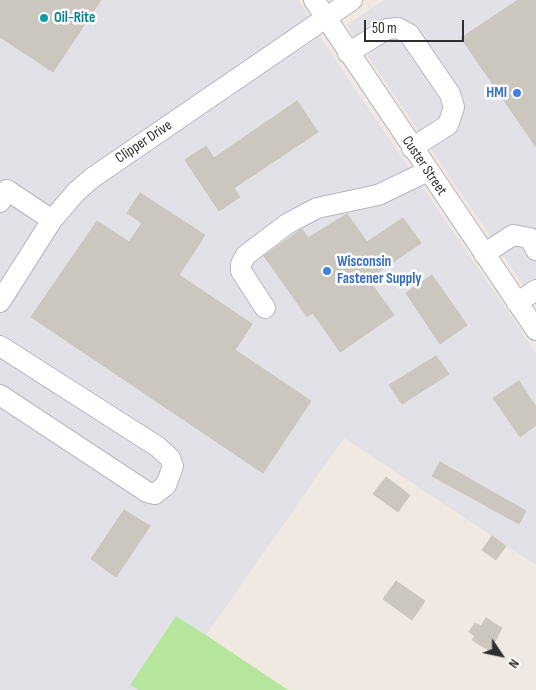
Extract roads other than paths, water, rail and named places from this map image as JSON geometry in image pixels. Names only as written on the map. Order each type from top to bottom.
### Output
[{"type":"street","name":"Custer Street","points":[[314,0],[536,330]]},
{"type":"street","name":"Clipper Drive","points":[[3,291],[52,220],[76,192],[92,178],[352,0]]},
{"type":"street","points":[[348,53],[387,29],[398,28],[409,34],[450,94],[454,106],[448,125],[412,148]]},
{"type":"street","points":[[265,308],[241,271],[240,264],[246,255],[287,224],[317,208],[378,195],[428,171]]},
{"type":"street","points":[[0,202],[8,190],[52,220]]},
{"type":"street","points":[[484,254],[513,235],[530,238],[536,250]]},
{"type":"street","points":[[517,303],[536,290]]},
{"type":"street","points":[[0,346],[158,447],[170,458],[173,466],[166,485],[155,494],[147,492],[0,395]]},
{"type":"place","name":"Oil-Rite","points":[[44,18]]},
{"type":"place","name":"HMI","points":[[517,93]]},
{"type":"place","name":"Wisconsin Fastener Supply","points":[[327,271]]}]
